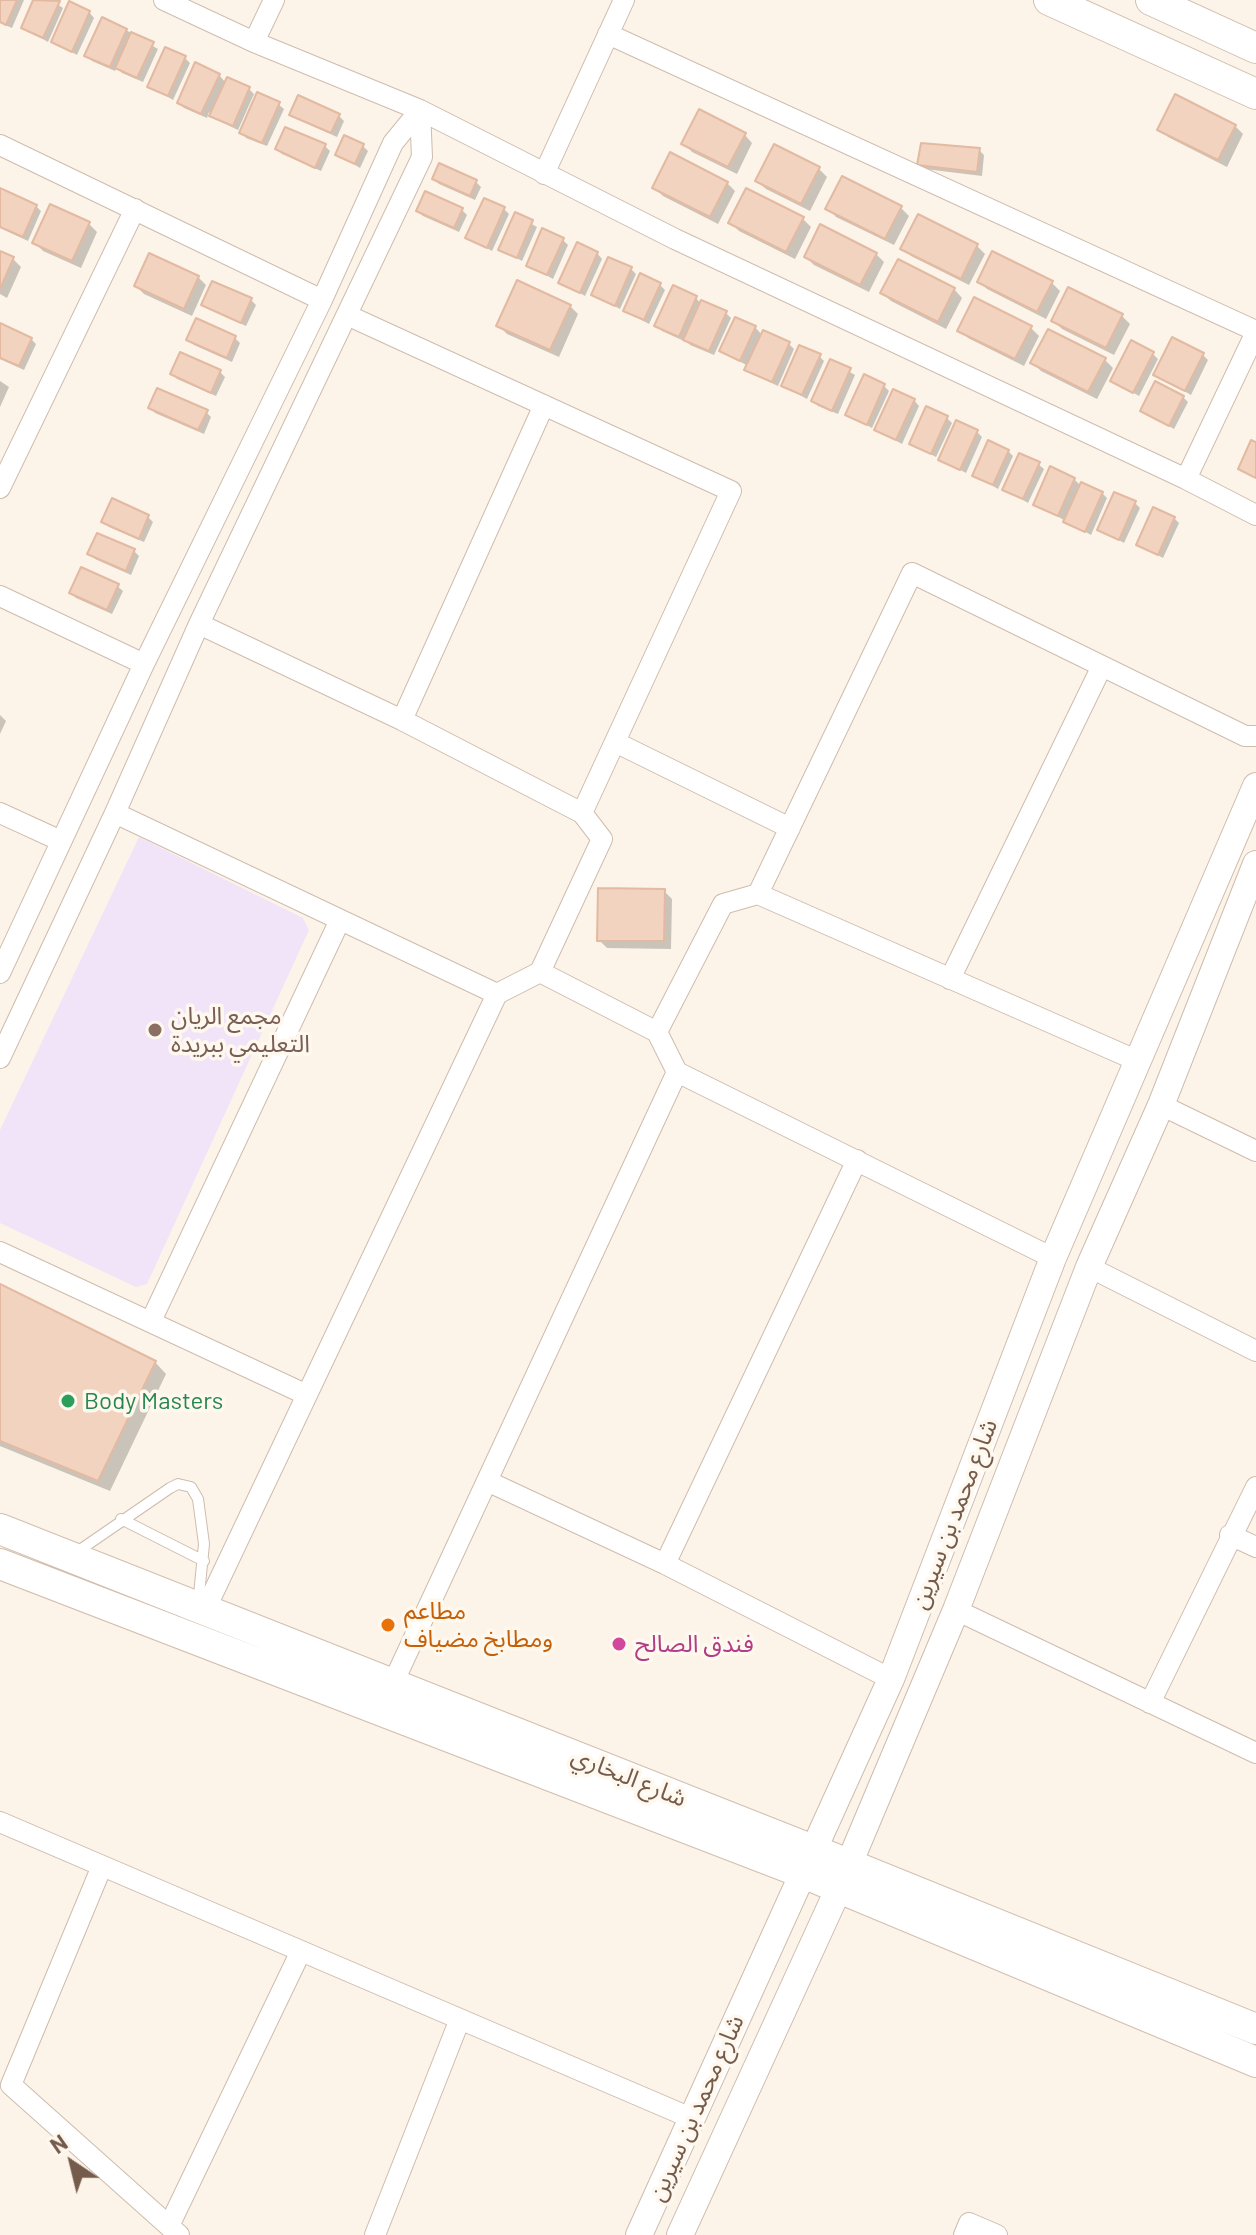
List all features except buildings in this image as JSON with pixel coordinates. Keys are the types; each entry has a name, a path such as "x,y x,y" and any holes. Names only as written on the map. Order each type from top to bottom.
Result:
{"main road":[{"path":"1049,0 1256,94"},
{"path":"1151,0 1256,48"},
{"name":"شارع البخاري","path":"0,1529 393,1683 843,1877 1256,2062"},
{"name":"شارع البخاري","path":"0,1564 807,1862"},
{"name":"شارع البخاري","path":"843,1877 1256,2029"}],"street":[{"path":"164,0 254,42 420,110 675,239 1186,479 1256,515"},
{"path":"254,42 274,0"},
{"path":"544,174 624,0"},
{"path":"608,34 1256,332 1186,479"},
{"path":"0,973 144,664 322,300 393,143 420,110"},
{"path":"0,1058 115,813 199,624 422,157 420,110"},
{"path":"0,145 322,300"},
{"path":"0,488 135,209"},
{"path":"347,315 731,491 582,813"},
{"path":"402,720 544,405"},
{"path":"758,894 912,573 1245,736 1256,736"},
{"path":"0,596 144,664"},
{"path":"199,624 402,720 582,813 602,839 540,972 497,994 307,1395 201,1608"},
{"path":"950,979 1102,666"},
{"path":"615,742 790,828"},
{"name":"شارع محمد بن سيرين","path":"639,2235 891,1679 1053,1258 1256,786"},
{"path":"0,813 61,841"},
{"path":"115,813 497,994"},
{"name":"شارع محمد بن سيرين","path":"680,2235 843,1877 956,1610 1089,1267 1161,1105 1256,864"},
{"path":"657,1032 723,904 758,894 1138,1061"},
{"path":"151,1321 340,920"},
{"path":"540,972 657,1032 677,1072 1053,1258"},
{"path":"393,1683 677,1072"},
{"path":"1161,1105 1256,1151"},
{"path":"665,1564 857,1160"},
{"path":"0,1252 307,1395"},
{"path":"1089,1267 1256,1351"},
{"path":"487,1481 665,1564 891,1679"},
{"path":"1150,1703 1256,1487"},
{"path":"1230,1535 1256,1547"},
{"path":"956,1610 1256,1753"},
{"path":"0,1822 691,2118"},
{"path":"102,1866 11,2085 174,2231 301,1951"},
{"path":"375,2235 460,2019"},
{"path":"964,2235 969,2223 997,2235"}],"lane":[{"path":"70,1557 170,1488 178,1484 191,1487 198,1499 204,1561 201,1608"},
{"path":"121,1519 204,1561"}],"shaded area":[{"name":"مجمع الريان التعليمي ببريدة","path":"139,837 303,918 309,930 147,1284 136,1287 0,1223 0,1130"}],"place":[{"name":"مجمع الريان التعليمي ببريدة","path":"155,1030"},
{"name":"Body Masters","path":"68,1401"},
{"name":"مطاعم ومطابخ مضياف","path":"388,1625"},
{"name":"فندق الصالح","path":"619,1644"}]}
